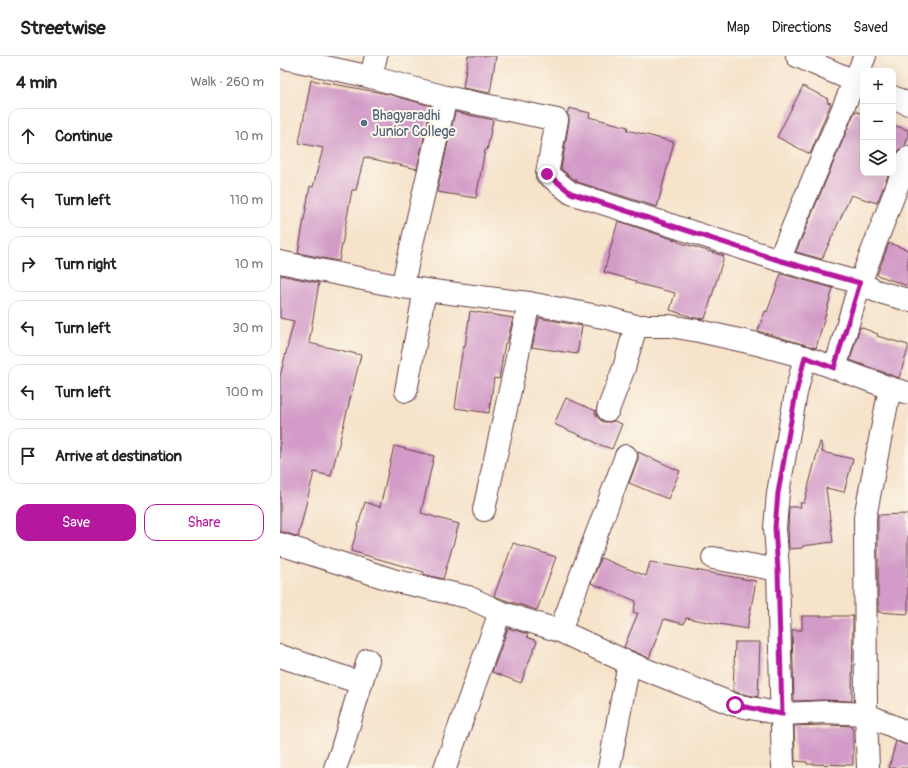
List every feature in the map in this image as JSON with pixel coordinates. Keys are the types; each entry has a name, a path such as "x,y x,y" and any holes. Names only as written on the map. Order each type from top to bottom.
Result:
{"street":[{"path":"371,77 376,56"},
{"path":"797,56 859,83"},
{"path":"778,260 859,83 865,56"},
{"path":"280,57 371,77 446,96 557,120 547,174 571,193 778,260 860,283 876,291 908,300"},
{"path":"402,287 446,96"},
{"path":"896,98 908,104"},
{"path":"834,368 860,283 908,158"},
{"path":"280,262 402,287 529,303 608,318 636,326 670,326 699,331 805,357 899,391 865,517 866,714 868,768"},
{"path":"406,391 425,290"},
{"path":"484,510 529,303"},
{"path":"608,410 624,368 636,326"},
{"path":"783,768 778,570 775,528 778,493 796,393 805,357"},
{"path":"560,631 626,456"},
{"path":"280,544 396,581 468,597 500,612 560,631 629,663 735,705 782,714 825,712 866,714 908,733"},
{"path":"713,558 778,570"},
{"path":"445,768 500,612"},
{"path":"280,656 361,683"},
{"path":"335,768 368,660"},
{"path":"609,768 629,663"}],"building":[{"path":"468,56 496,56 490,93 463,88"},
{"name":"Bhagyaradhi Junior College","path":"311,80 388,94 431,106 417,169 364,157 356,190 352,190 339,261 298,253 310,186 313,187 323,148 299,143"},
{"path":"803,86 828,99 827,102 831,103 810,154 777,137"},
{"path":"569,108 590,113 589,117 628,127 627,130 674,142 657,207 577,182 577,180 573,179 561,169 569,122 569,116 567,114"},
{"path":"855,111 860,113 860,176 888,176 877,203 851,195 822,259 796,252"},
{"path":"455,112 493,120 487,150 485,150 476,198 437,192"},
{"path":"896,126 908,130 908,137 905,146 896,154"},
{"path":"618,221 724,256 705,319 695,318 670,310 675,293 635,283 636,281 604,272"},
{"path":"889,243 908,250 908,286 877,275"},
{"path":"781,274 833,288 816,348 758,331 765,311 767,312"},
{"path":"280,275 319,283 309,343 361,355 331,476 314,472 298,537 280,532 280,376 294,321 280,318"},
{"path":"470,311 513,318 507,343 505,343 499,379 494,378 489,413 455,408 459,372 463,347 465,347"},
{"path":"539,318 582,326 577,354 532,347"},
{"path":"860,327 878,334 877,336 908,345 899,378 850,360"},
{"path":"566,398 596,411 595,413 598,418 603,422 614,421 622,424 612,449 595,443 554,424"},
{"path":"820,442 822,452 853,459 844,492 826,488 833,542 803,546 803,548 789,549 789,507 801,507 800,503 804,503"},
{"path":"394,446 434,456 421,513 459,524 443,579 351,551 365,502 380,507"},
{"path":"638,452 680,471 668,499 629,483 638,460"},
{"path":"908,514 908,614 878,612 878,515"},
{"path":"513,543 556,557 537,610 494,596"},
{"path":"601,558 646,576 650,562 756,581 747,629 686,618 684,624 664,619 649,658 624,647 638,613 633,613 636,601 591,583"},
{"path":"802,616 853,616 852,701 794,701 792,630 802,630"},
{"path":"508,628 528,634 527,637 537,641 521,683 492,672"},
{"path":"735,642 760,642 758,697 733,691"},
{"path":"794,726 852,726 853,765 807,764 807,762 795,761"},
{"path":"896,741 908,745 908,768 889,768"}],"place":[{"name":"Bhagyaradhi Junior College","path":"364,123"}],"route":[{"path":"547,174 571,193 778,260 860,283 834,368 805,357 796,393 778,493 775,528 778,570 782,714 735,705"}]}
